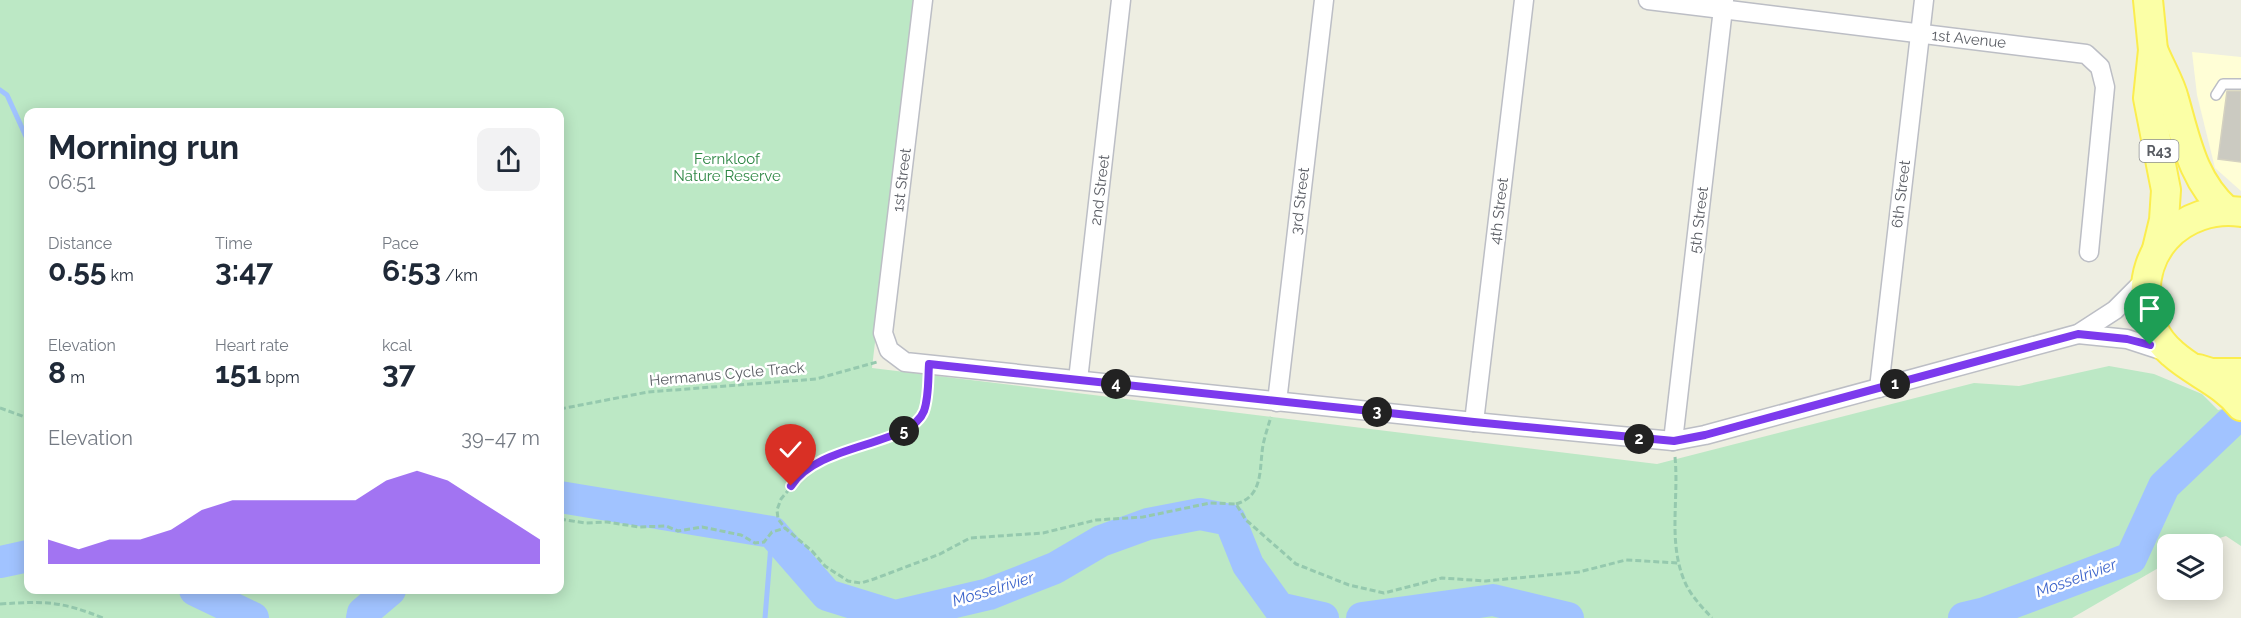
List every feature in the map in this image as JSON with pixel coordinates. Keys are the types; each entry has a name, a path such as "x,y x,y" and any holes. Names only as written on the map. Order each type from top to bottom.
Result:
{"main road":[{"name":"R43","path":"2148,0 2153,50 2148,98 2166,190 2164,220 2146,279 2145,300 2150,320 2159,338 2183,360 2223,388 2241,406"},
{"name":"R43","path":"2153,50 2174,98 2193,165 2207,190 2234,212"},
{"name":"R43","path":"2156,251 2179,226 2210,212 2234,212"},
{"path":"2183,360 2211,373 2241,373"}],"street":[{"name":"1st Street","path":"894,356 885,344 883,333 923,0"},
{"name":"2nd Street","path":"1078,380 1121,0"},
{"name":"3rd Street","path":"1277,402 1324,0"},
{"name":"4th Street","path":"1474,422 1524,0"},
{"name":"1st Avenue","path":"1648,0 1724,5 1920,33 2078,51 2094,60 2103,74 2105,87 2089,252"},
{"name":"6th Street","path":"1879,388 1924,0"},
{"name":"5th Street","path":"1674,441 1724,5"},
{"path":"894,356 905,362 1674,441 1697,437 2078,334 2115,310 2146,279"},
{"path":"2078,334 2127,339 2183,360"}],"lane":[{"path":"2216,95 2223,84 2241,84"}],"path":[{"name":"Hermanus Cycle Track","path":"564,408 648,392 816,379 894,356"},
{"path":"929,364 924,411 916,423 896,435 864,443 808,467 797,477 777,510 778,519 785,528 812,550 825,566 848,581 861,583 940,554 970,538 1043,532 1096,520 1143,517 1210,502 1236,504 1252,497 1260,482 1264,442 1277,402"},
{"path":"0,408 24,417"},
{"path":"1674,441 1677,471 1675,531 1679,563 1684,580 1695,599 1712,618"},
{"path":"1236,504 1246,520 1296,564 1350,585 1384,593 1442,578 1486,581 1579,572 1626,560 1679,563"},
{"path":"564,520 585,523 607,522 639,527 666,526 678,531 702,526 741,535 755,543 764,542 772,532 785,528"},
{"path":"0,604 46,601 70,604 103,618"}],"shaded area":[{"path":"2192,52 2241,57 2241,191 2215,168 2197,95"}],"green space":[{"name":"Fernkloof Nature Reserve","path":"0,0 915,0 872,368 1657,464 1974,383 2019,386 2109,366 2154,374 2202,394 2218,410 2241,405 2241,546 2226,536 2223,537 2223,534 2157,534 2157,569 2072,618 0,618"}],"building":[{"path":"2227,91 2241,91 2241,162 2218,159"}],"waterway":[{"path":"0,90 7,95 24,132"},
{"name":"Mosselrivier","path":"1964,618 1985,613 2131,558 2164,486 2229,424"},
{"name":"Mosselrivier","path":"564,498 772,532 827,595 895,616 989,594 1055,568 1101,541 1148,524 1200,514 1230,520 1248,565 1279,608 1323,618"},
{"path":"765,618 772,532"},
{"name":"Mosselrivier","path":"0,562 24,557"},
{"name":"Mosselrivier","path":"203,594 253,618"},
{"name":"Mosselrivier","path":"362,618 363,613 385,594"},
{"name":"Mosselrivier","path":"1362,618 1493,600 1568,618"}],"route":[{"path":"791,486 808,467 864,443 896,435 916,423 924,411 929,364 1655,441 1674,441 1705,435 2078,334 2127,339 2150,345"}]}
